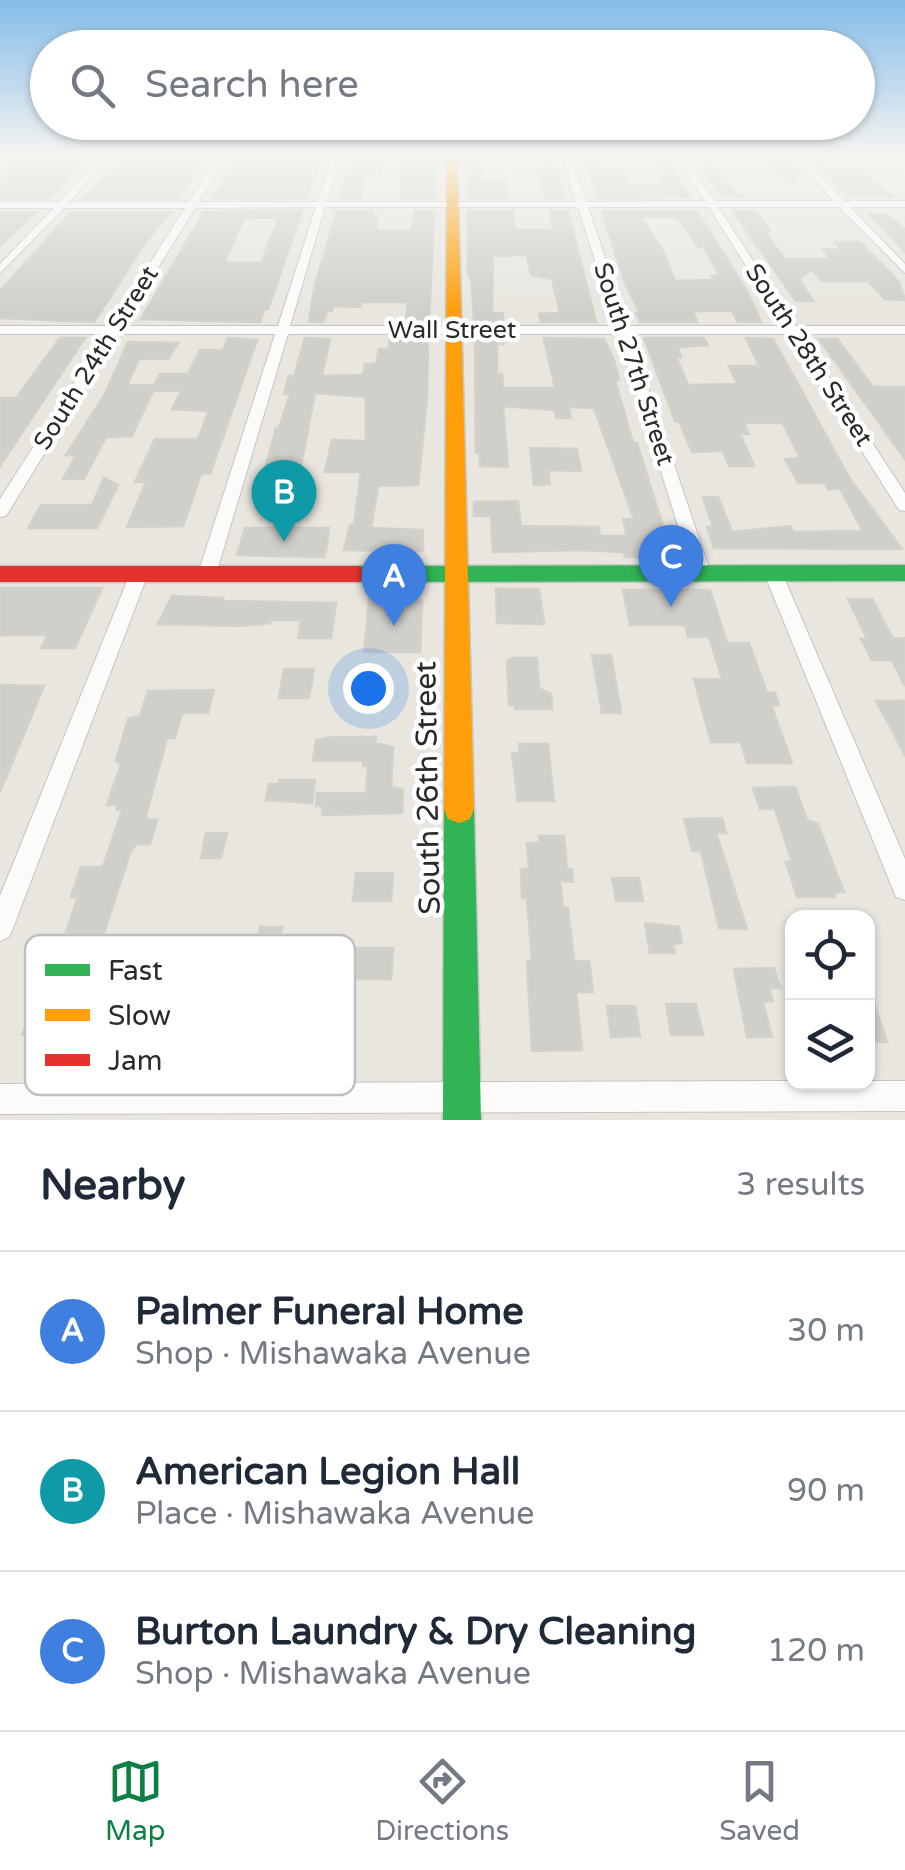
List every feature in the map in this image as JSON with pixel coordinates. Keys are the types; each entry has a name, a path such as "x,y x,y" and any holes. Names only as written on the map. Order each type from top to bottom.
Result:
{"street":[{"path":"0,270 59,207"},
{"name":"South 24th Street","path":"0,512 191,207"},
{"path":"207,574 321,207"},
{"name":"South 26th Street","path":"452,207 462,1108"},
{"name":"South 27th Street","path":"583,207 702,574"},
{"name":"South 28th Street","path":"714,207 905,506"},
{"path":"845,207 905,270"},
{"name":"Wall Street","path":"0,330 905,330"},
{"path":"773,573 905,888"},
{"path":"0,574 905,573"},
{"path":"0,928 139,574"},
{"path":"0,1098 462,1108 905,1096"}],"building":[{"path":"302,211 268,309 260,322 141,319 204,212","holes":["279,217 261,263 224,263 244,218"]},
{"path":"337,211 373,211 372,216 378,216 375,230 411,231 415,211 434,211 429,322 406,322 408,302 361,302 360,307 333,306 323,322 309,322 315,285"},
{"path":"468,211 513,211 515,230 553,230 550,211 568,211 596,322 541,322 539,314 560,313 552,279 531,275 527,255 493,256 492,313 503,313 503,322 474,322 468,274"},
{"path":"602,211 697,211 747,291 761,322 738,322 732,311 693,311 697,322 640,322 636,313 640,313 625,283","holes":["678,217 698,247 704,247 720,276 712,276 715,280 675,281 663,251 642,219"]},
{"path":"733,211 756,211 770,231 765,233 785,259 830,259 823,249 841,250 835,242 860,242 899,282 905,300 885,299 868,281 822,281 812,269 799,279 813,301 796,301"},
{"path":"0,212 36,212 0,246"},
{"path":"71,212 171,212 148,239 94,322 0,318 0,291"},
{"path":"869,214 886,215 905,229 905,252"},
{"path":"60,338 85,338 0,466 0,398 16,398"},
{"path":"228,338 257,340 210,474 201,474 183,526 127,527 146,482 135,482 155,439 198,439 209,411 172,409 181,391 153,391 132,436 106,437 84,479 63,479 76,455 66,455 105,394 128,342 178,343 168,359 139,359 127,385 154,385 160,374 188,374 200,350 223,350"},
{"path":"305,338 330,339 322,376 363,375 365,364 376,364 379,349 389,349 390,340 428,338 427,399 418,485 378,486 371,528 423,530 423,551 344,550 350,525 354,525 361,472 325,472 332,440 366,441 366,397 315,393 300,470 290,470 288,488 260,490 276,428 290,394 284,394 289,376 294,376"},
{"path":"475,338 504,338 504,344 497,344 497,374 502,374 503,388 555,388 544,338 604,339 614,360 619,380 615,380 633,443 637,443 672,556 625,557 624,552 580,550 493,552 491,516 474,516 474,502 518,501 521,526 598,527 600,536 627,536 623,519 634,519 594,408 569,407 571,418 556,418 555,410 503,406 508,467 480,466 480,453 476,453"},
{"path":"644,338 704,338 708,345 678,347 681,357 676,357 688,385 737,384 729,366 759,366 746,338 773,339 850,479 902,549 714,548 707,527 713,527 703,497 718,497 732,532 790,526 793,532 863,531 840,489 828,489 825,483 798,483 785,459 800,458 783,423 744,423 749,434 740,434 754,466 729,466 723,451 692,452 679,421 675,421"},
{"path":"819,339 837,339 873,387 905,387 905,459"},
{"path":"530,448 577,449 581,471 548,470 550,484 534,485"},
{"path":"104,478 118,485 97,528 28,528 41,505 92,505"},
{"path":"245,528 329,528 324,557 237,555"},
{"path":"0,588 102,588 75,648 41,648 48,635 0,635"},
{"path":"496,589 539,589 544,624 497,623"},
{"path":"623,590 710,590 727,643 749,643 767,693 775,693 779,705 771,705 792,763 747,763 741,742 711,742 694,679 722,679 709,637 688,637 685,625 630,625"},
{"path":"370,591 396,591 395,600 422,600 420,652 364,652"},
{"path":"172,596 336,603 331,638 298,638 301,620 241,626 158,624"},
{"path":"848,599 872,599 893,639 905,638 905,686 892,660 872,660 861,639 867,639"},
{"path":"592,655 611,655 621,713 602,713"},
{"path":"537,658 539,688 551,694 552,709 515,709 515,705 509,705 507,661"},
{"path":"284,669 314,669 309,698 279,698"},
{"path":"0,685 44,686 0,792"},
{"path":"214,690 208,713 182,713 175,738 167,738 145,819 157,820 150,844 137,844 131,850 103,935 69,935 66,932 78,897 71,897 81,867 103,867 122,810 117,810 118,805 107,805 121,764 116,761 128,719 140,716 148,691"},
{"path":"876,701 905,701 905,756 891,728"},
{"path":"376,737 375,743 393,747 391,787 403,790 402,813 322,815 323,806 316,806 317,793 366,793 368,766 363,766 363,761 313,761 316,740"},
{"path":"519,744 548,744 554,801 518,801 512,753 520,753"},
{"path":"279,780 315,780 312,803 266,800 269,784 279,784"},
{"path":"795,787 807,820 818,824 844,892 834,892 835,897 797,897 786,862 792,862 775,809 760,809 753,788"},
{"path":"722,818 726,833 716,833 747,929 719,928 701,851 692,851 684,819"},
{"path":"206,833 227,833 221,858 201,858"},
{"path":"539,836 564,836 567,869 572,869 573,882 560,881 563,908 568,908 574,961 589,961 593,992 576,992 582,1050 532,1051 527,961 532,961 521,869 529,869 527,843 540,843"},
{"path":"356,873 393,873 391,901 353,901"},
{"path":"612,878 639,878 643,901 616,901"},
{"path":"645,923 679,927 682,943 673,944 675,953 650,953"},
{"path":"260,927 282,927 281,935 258,935"},
{"path":"355,948 393,948 391,979 355,979"},
{"path":"774,968 780,988 769,988 773,1001 763,1002 772,1037 747,1037 734,969"},
{"path":"666,1004 696,1004 703,1035 671,1035"},
{"path":"607,1006 635,1006 640,1036 611,1037"},
{"path":"875,1006 887,1042 875,1042"}],"traffic: fast":[{"path":"359,574 905,573"},
{"path":"459,809 462,1120"}],"traffic: slow":[{"path":"453,207 459,809"}],"traffic: jam":[{"path":"0,574 359,574"}],"place":[{"name":"American Legion Hall","path":"284,542"},
{"name":"Burton Laundry & Dry Cleaning","path":"671,607"},
{"name":"Palmer Funeral Home","path":"394,626"}]}
